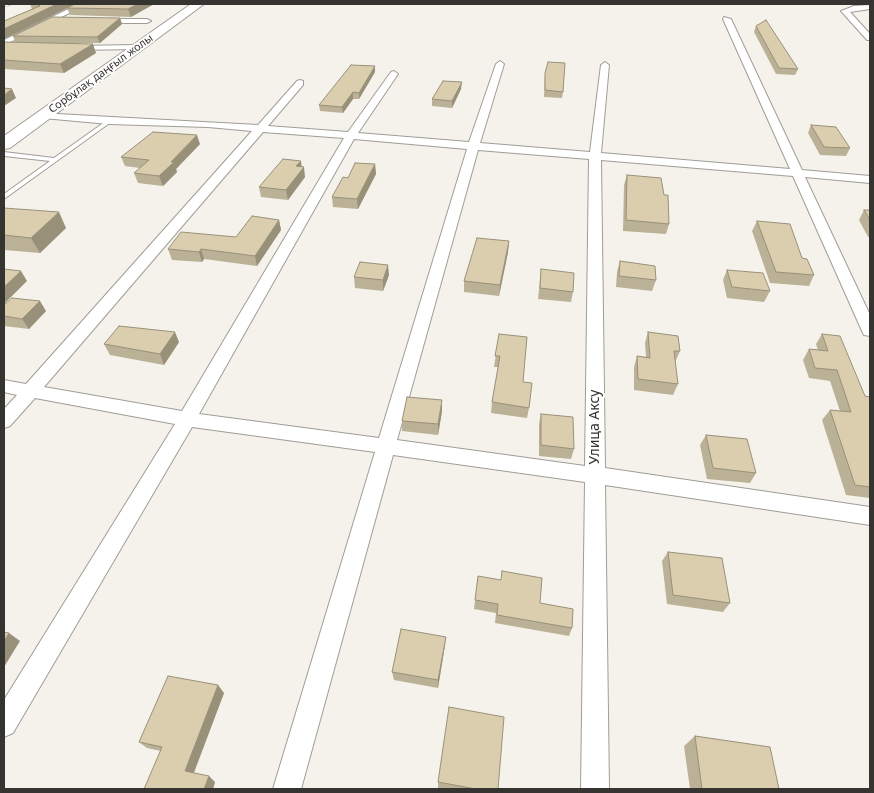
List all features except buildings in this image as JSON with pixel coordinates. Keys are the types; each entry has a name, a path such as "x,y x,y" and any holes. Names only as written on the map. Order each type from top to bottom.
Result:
{"main road":[{"name":"Сорбұлақ даңғыл жолы","path":"4,144 198,4"}],"street":[{"path":"7,45 54,18 84,4"},
{"path":"870,7 854,8 845,11 870,38"},
{"path":"54,18 71,20"},
{"path":"727,19 870,331"},
{"path":"88,20 147,21"},
{"path":"59,48 138,47"},
{"path":"287,789 473,147 500,64"},
{"name":"Улица Аксу","path":"596,789 595,157 605,65"},
{"path":"4,724 187,420 351,136 394,74"},
{"path":"4,421 300,83"},
{"path":"43,115 351,136 870,179"},
{"path":"4,386 187,420 595,475 870,516"}],"lane":[{"path":"4,197 109,121"},
{"path":"4,154 54,160"}],"railway":[{"path":"4,6 10,4"}]}
